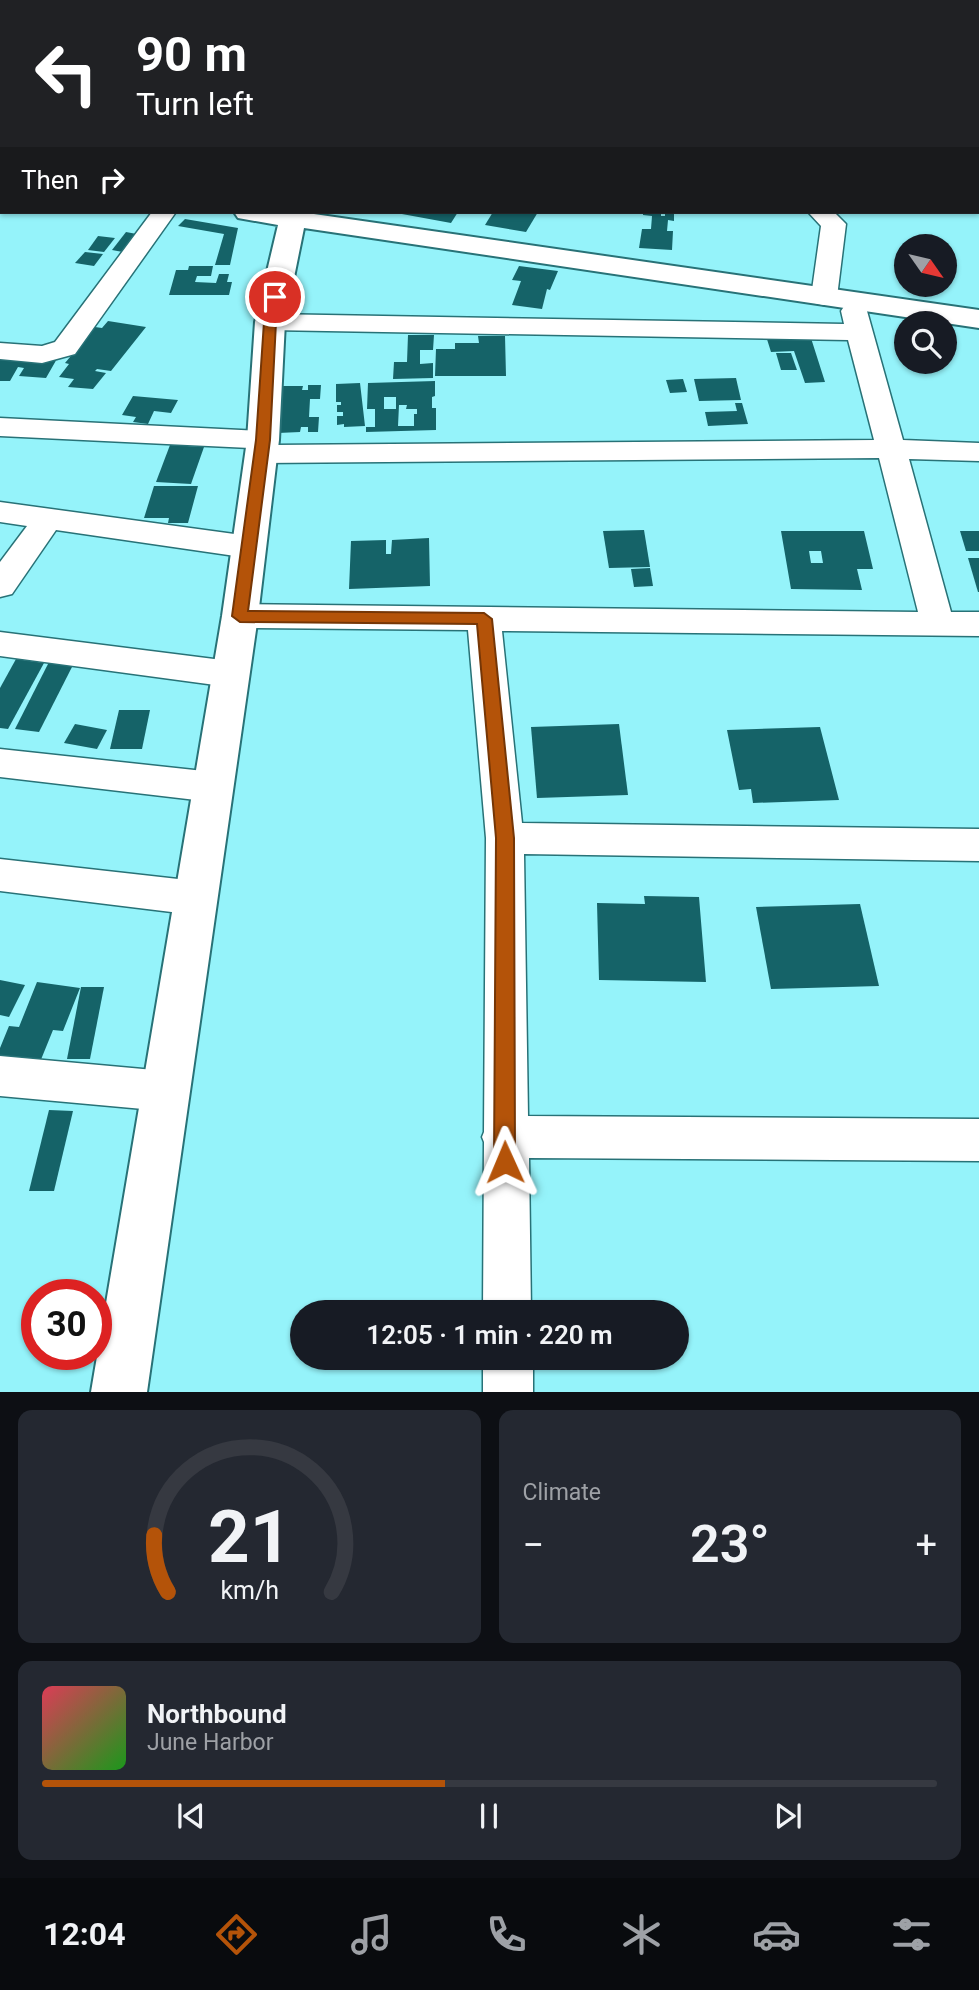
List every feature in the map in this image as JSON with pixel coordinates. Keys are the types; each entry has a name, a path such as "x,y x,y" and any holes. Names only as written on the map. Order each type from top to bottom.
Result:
{"street":[{"path":"0,351 47,354 65,348 163,214"},
{"path":"273,214 979,319"},
{"path":"823,214 834,224 838,299 858,332 938,624"},
{"path":"119,1391 240,616 262,447 270,322 299,216"},
{"path":"270,322 858,332"},
{"path":"0,426 262,447 891,449 979,452"},
{"path":"0,512 249,547"},
{"path":"0,586 48,519"},
{"path":"240,616 979,624"},
{"path":"484,619 505,838 504,1137 507,1300"},
{"path":"0,644 230,674"},
{"path":"0,763 213,787"},
{"path":"505,838 977,851"},
{"path":"0,875 196,898"},
{"path":"0,1076 165,1091"},
{"path":"504,1137 979,1140"},
{"path":"508,1370 508,1391"}],"building":[{"path":"402,214 457,214 451,223"},
{"path":"492,214 537,214 526,232 485,225"},
{"path":"674,214 674,221 668,220 667,231 673,231 672,250 639,248 642,229 651,229 652,216 643,215"},
{"path":"185,219 238,228 230,265 215,265 224,234 178,226"},
{"path":"126,232 142,235 128,253 112,250"},
{"path":"98,236 115,238 104,252 88,250"},
{"path":"85,252 103,254 94,266 75,263"},
{"path":"189,266 213,266 211,276 197,276 195,282 216,283 219,274 229,274 227,282 232,282 229,295 169,295 176,270 188,270"},
{"path":"519,266 558,271 550,290 547,289 542,309 512,305 521,281 512,280"},
{"path":"108,321 146,327 111,371 95,371 106,373 93,389 68,387 74,379 59,377 69,364 65,363 95,327 102,328"},
{"path":"408,335 434,335 433,350 420,350 420,364 433,363 433,378 393,379 394,362 407,362"},
{"path":"810,335 825,382 805,383 794,351 771,352 766,336"},
{"path":"478,336 505,336 506,376 435,376 436,349 455,349 455,343 479,343"},
{"path":"776,353 791,353 797,370 781,370"},
{"path":"0,357 58,357 46,378 19,376 24,368 18,367 10,381 0,381"},
{"path":"736,378 741,400 699,401 694,379"},
{"path":"683,379 687,392 670,393 666,380"},
{"path":"435,381 432,408 436,408 436,430 366,432 366,427 375,427 375,409 367,409 368,383","holes":["384,397 396,397 396,409 384,409","399,405 407,405 406,409 417,409 414,426 398,426"]},
{"path":"360,383 365,426 337,425 337,416 343,416 343,412 337,412 337,405 341,405 341,402 336,402 336,384"},
{"path":"308,385 321,385 320,399 310,399 309,417 319,417 318,432 308,432 308,427 301,427 300,432 278,433 283,386 303,386 302,390 308,390"},
{"path":"133,396 178,400 171,413 154,411 148,424 133,422 136,417 122,415"},
{"path":"735,403 742,403 748,424 708,426 705,412 737,411"},
{"path":"170,445 204,447 191,484 156,482"},
{"path":"154,486 198,486 188,523 168,523 169,518 144,518"},
{"path":"644,530 650,567 609,568 603,531"},
{"path":"781,531 864,531 873,569 857,569 862,590 791,589","holes":["809,551 821,551 823,563 811,563"]},
{"path":"960,531 979,531 979,551 966,551"},
{"path":"429,538 430,586 349,589 351,541 386,540 386,554 391,554 392,540"},
{"path":"968,558 979,558 979,592 978,592"},
{"path":"650,568 653,586 634,587 631,569"},
{"path":"16,659 44,663 8,729 0,728 0,688"},
{"path":"49,662 73,665 39,732 15,729"},
{"path":"119,710 150,710 142,749 110,749"},
{"path":"75,724 107,730 97,749 64,743"},
{"path":"619,724 628,795 537,798 531,727"},
{"path":"820,727 839,800 753,803 751,789 739,790 727,730"},
{"path":"644,896 699,897 706,982 599,980 597,903 645,904"},
{"path":"860,904 879,986 771,989 756,907"},
{"path":"0,980 25,985 9,1017 0,1015"},
{"path":"37,982 80,988 63,1031 53,1030 40,1062 0,1057 0,1048 9,1026 19,1027"},
{"path":"81,987 104,987 90,1059 67,1059"},
{"path":"49,1110 73,1111 54,1191 29,1191"}],"route":[{"path":"275,297 270,322 263,440 240,616 484,619 505,838 505,1162"}]}
